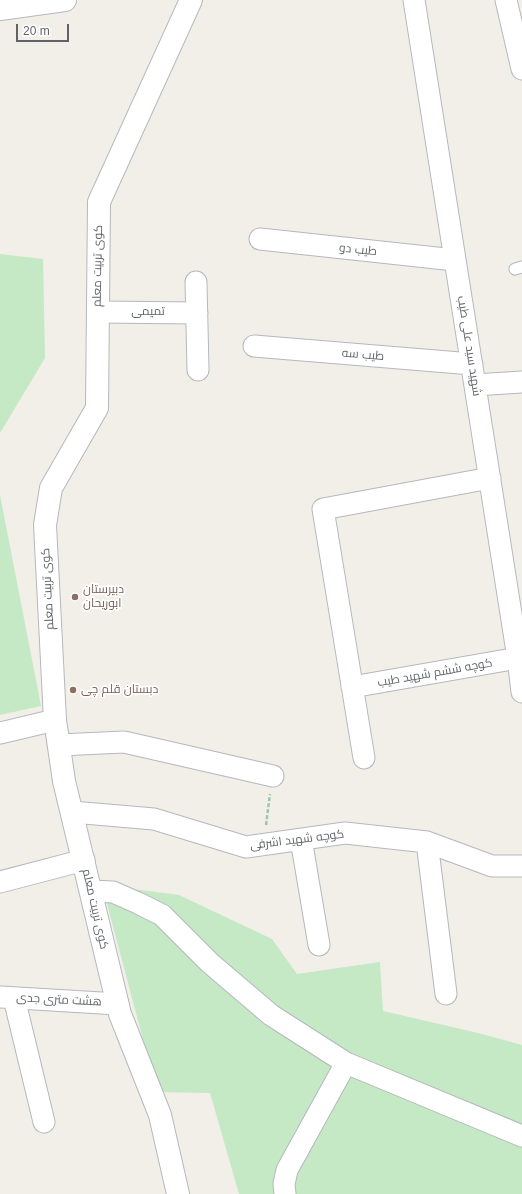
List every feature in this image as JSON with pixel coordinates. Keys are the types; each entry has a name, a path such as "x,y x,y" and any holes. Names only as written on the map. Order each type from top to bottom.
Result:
{"street":[{"path":"0,9 65,0"},
{"name":"کوی تربیت معلم","path":"178,1194 160,1115 120,1014 64,781 55,720 45,526 51,488 97,408 99,202 191,0"},
{"name":"شهید سید علی طیب","path":"414,0 490,478 522,692"},
{"path":"506,0 522,68"},
{"name":"طیب دو","path":"260,239 455,260"},
{"path":"196,282 198,370"},
{"name":"تمیمی","path":"98,312 197,313"},
{"name":"طیب سه","path":"254,346 472,364"},
{"path":"475,385 522,382"},
{"path":"364,758 323,509 490,478"},
{"name":"کوچه ششم شهید طیب","path":"352,687 518,658"},
{"path":"0,733 55,720"},
{"path":"59,745 124,742 272,776"},
{"name":"کوچه شهید اشرفی","path":"72,812 154,819 246,847 344,834 427,842 492,866 522,866"},
{"path":"301,839 320,945"},
{"path":"427,842 446,994"},
{"path":"0,882 84,860"},
{"path":"91,891 113,892 162,915 210,963 271,1014 346,1063 522,1136"},
{"path":"7,997 44,1122"},
{"name":"هشت متری جدی","path":"7,997 118,1004"},
{"path":"286,1194 284,1184 287,1170 346,1063"}],"path":[{"path":"263,844 272,776"}],"green space":[{"path":"0,254 43,259 45,358 0,433"},
{"path":"0,495 41,706 0,715"},
{"path":"102,885 179,895 272,939 297,974 380,962 383,1011 478,1033 522,1045 522,1194 239,1194 210,1093 157,1092"}],"place":[{"name":"دبیرستان ابوریحان","path":"75,597"},
{"name":"دبستان قلم چی","path":"73,690"}]}
